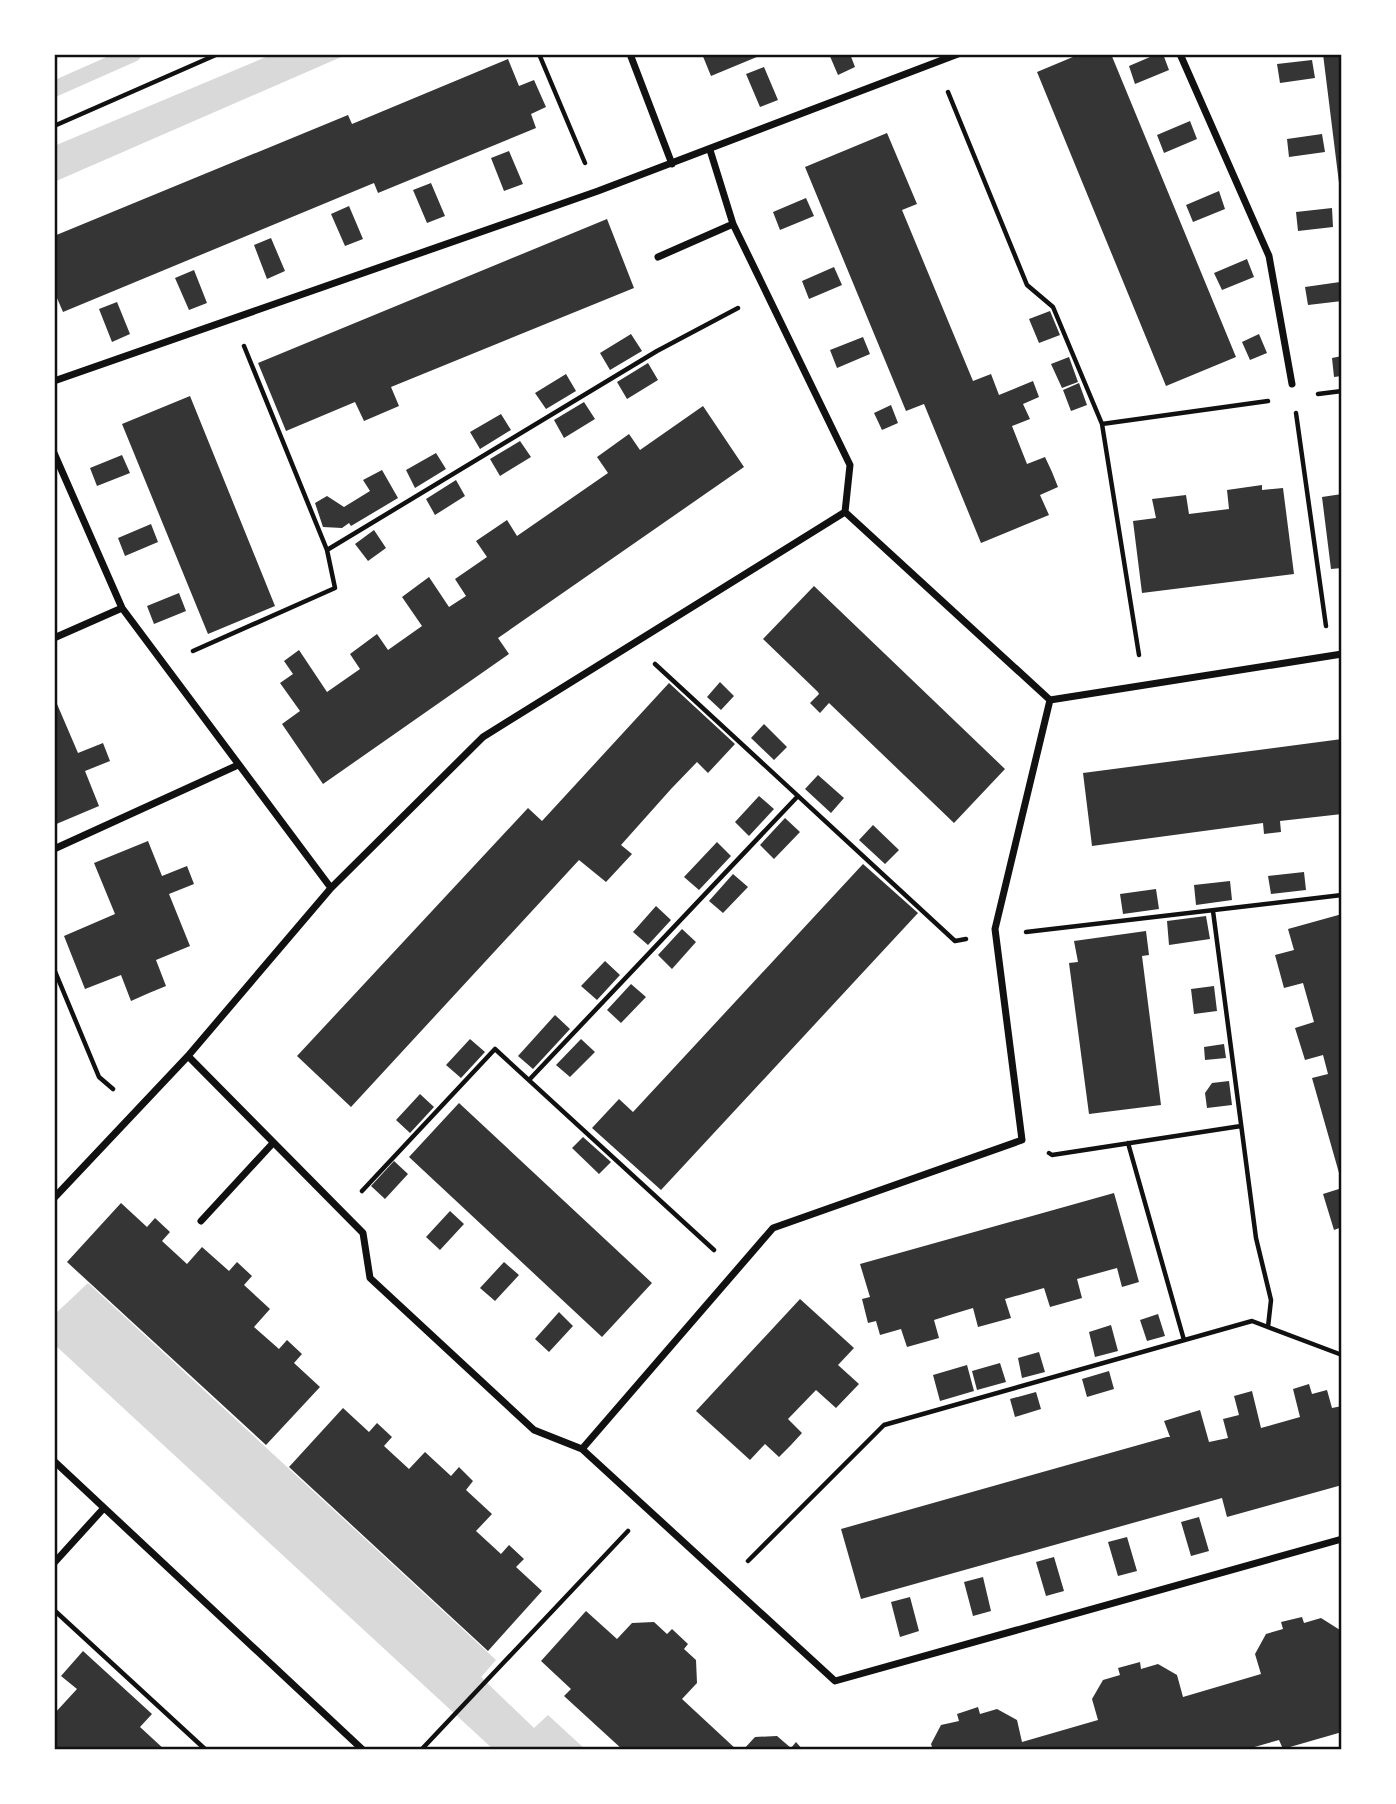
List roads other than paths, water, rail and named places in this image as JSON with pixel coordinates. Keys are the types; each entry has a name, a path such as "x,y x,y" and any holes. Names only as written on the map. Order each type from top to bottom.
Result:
{"street":[{"path":"630,54 673,164"},
{"path":"54,382 673,164 958,54"},
{"path":"1180,54 1269,256 1292,384"},
{"path":"710,150 733,224 850,465 845,512"},
{"path":"658,257 733,224"},
{"path":"54,453 122,608 331,888"},
{"path":"54,1198 188,1056 331,888 483,737 845,512"},
{"path":"845,512 1050,700"},
{"path":"54,638 122,608"},
{"path":"1050,700 1342,654"},
{"path":"582,1449 773,1228 1023,1140 995,929 1050,700"},
{"path":"54,849 238,765"},
{"path":"188,1056 363,1233 370,1278 534,1430 582,1449 835,1681 1342,1539"},
{"path":"201,1221 273,1143"},
{"path":"54,1461 363,1750"},
{"path":"54,1563 103,1509"}],"waterway":[{"path":"54,89 133,54"}]}
